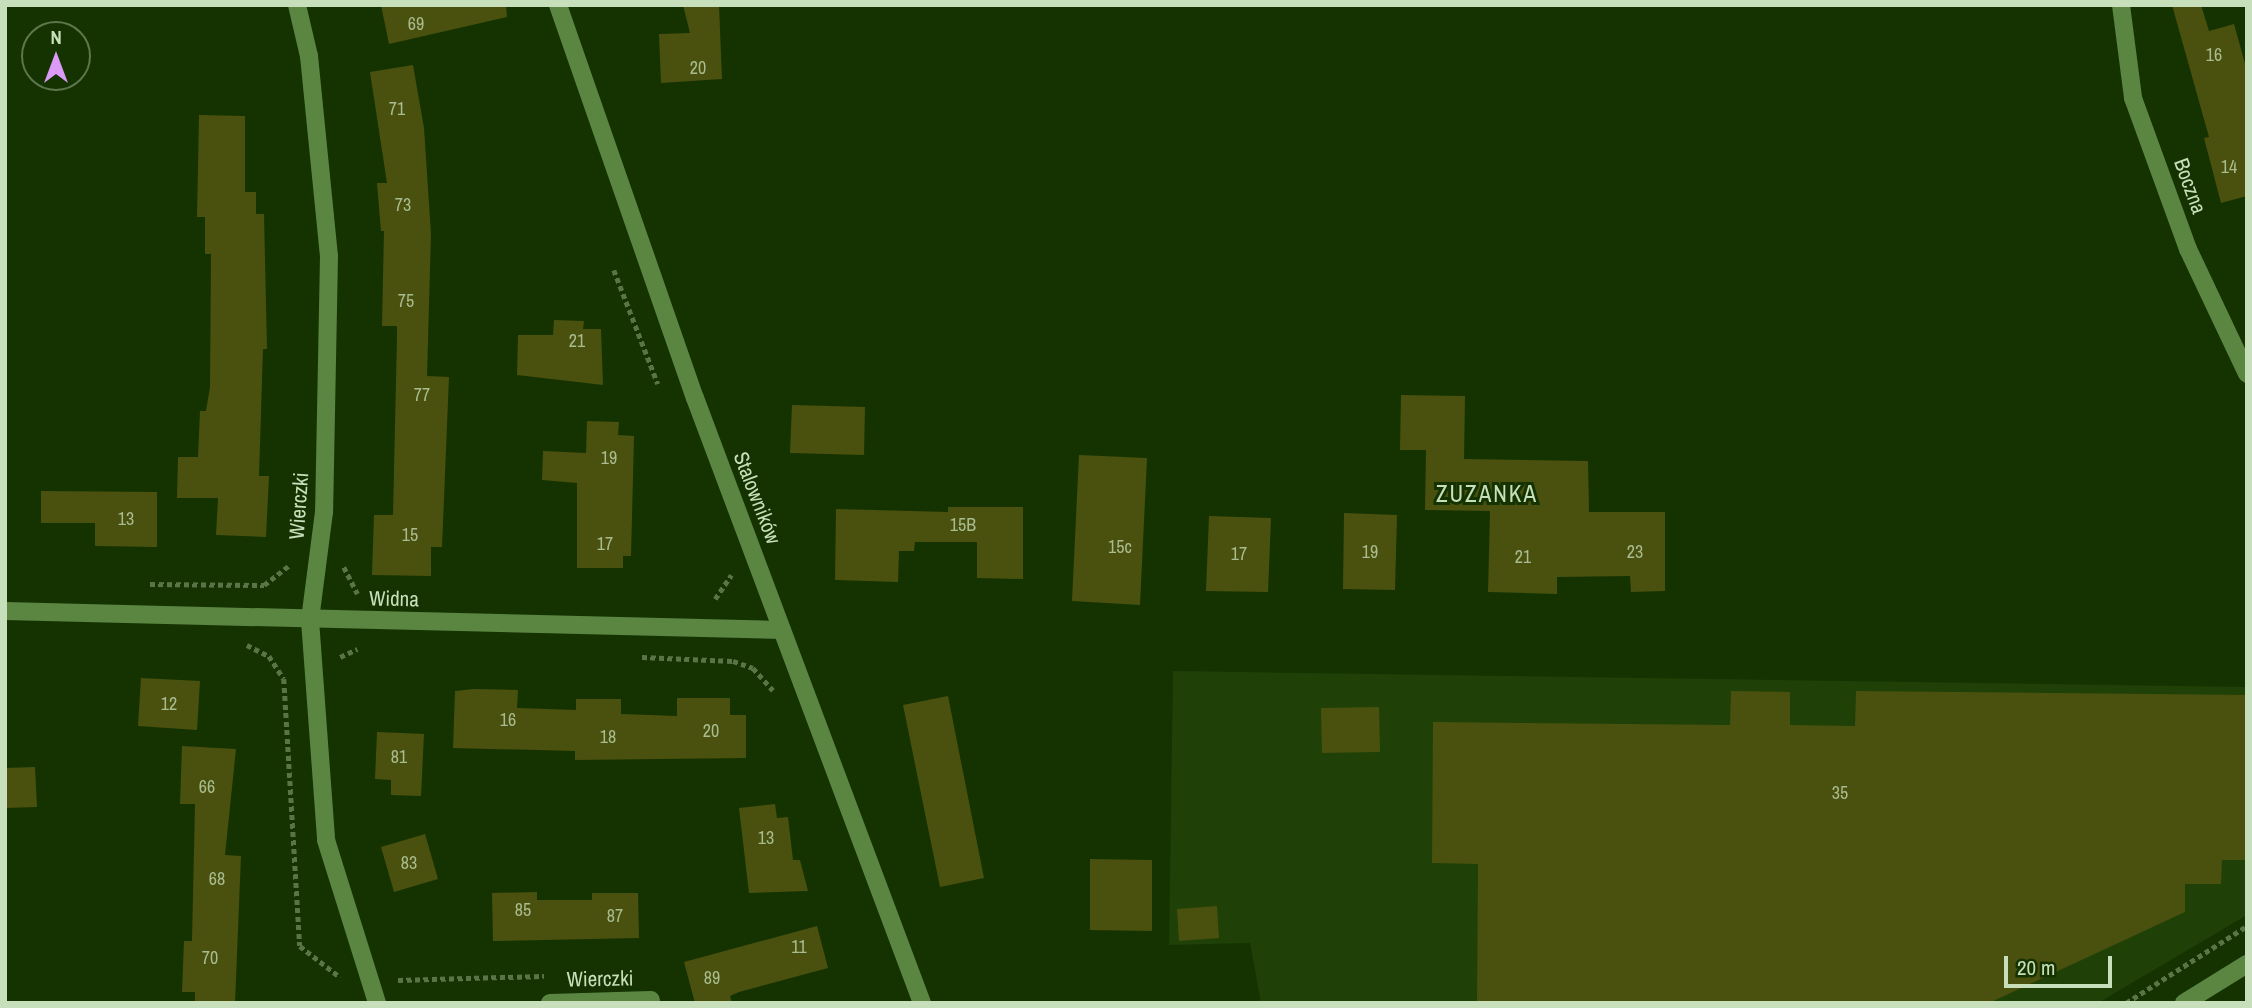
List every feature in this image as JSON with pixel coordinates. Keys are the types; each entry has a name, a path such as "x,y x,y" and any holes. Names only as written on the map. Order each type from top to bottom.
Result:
{"street":[{"name":"Wierczki","path":"297,5 309,56 329,256 324,512 310,620 326,840 377,1003"},
{"name":"Stalowników","path":"558,5 695,398 922,1003"},
{"name":"Boczna","path":"2121,5 2133,98 2188,248 2247,374"},
{"name":"Widna","path":"5,611 782,630"},
{"path":"2183,1003 2247,964"},
{"name":"Wierczki","path":"550,1003 651,1000"}],"path":[{"path":"614,270 663,397"},
{"path":"264,585 289,565 291,552"},
{"path":"708,601 720,597 732,574 727,562"},
{"path":"233,645 247,645 269,656 284,679 300,946"},
{"path":"637,657 733,661 753,668 772,687 776,699"},
{"path":"2126,1003 2247,926"}],"shaded area":[{"path":"1173,671 2247,687 2247,915 2098,1003 1261,1003 1250,943 1169,945"}],"building":[{"path":"381,5 506,5 507,17 389,44"},
{"path":"683,5 719,5 722,79 661,83 659,34 690,33"},
{"path":"2172,5 2201,5 2209,31 2234,24 2247,71 2247,196 2221,203 2204,138 2209,137"},
{"path":"413,65 424,128 431,234 427,376 449,377 442,547 431,547 431,576 372,575 374,515 393,515 397,326 382,326 384,231 381,231 377,183 387,183 370,72"},
{"path":"199,115 245,116 245,192 256,192 256,214 264,214 267,349 263,349 259,476 269,476 266,537 216,535 218,498 177,498 178,457 198,457 200,411 206,411 210,387 211,254 205,254 205,217 197,217"},
{"path":"554,320 584,321 583,329 601,329 603,385 517,375 518,335 553,335"},
{"path":"1401,395 1465,396 1464,459 1588,461 1589,512 1665,512 1665,591 1631,592 1630,576 1557,577 1557,594 1488,592 1490,511 1425,510 1426,450 1400,450"},
{"path":"792,405 865,407 864,455 790,453"},
{"path":"587,421 619,422 618,435 634,436 631,556 623,556 623,568 577,568 577,483 542,480 543,451 586,453"},
{"path":"1079,455 1147,458 1140,605 1072,601"},
{"path":"41,491 157,492 157,547 95,546 95,523 41,523"},
{"path":"948,507 1023,507 1023,579 977,578 977,542 915,542 914,551 899,551 898,582 835,580 836,509 948,512"},
{"path":"1344,513 1397,515 1395,590 1343,589"},
{"path":"1209,516 1271,518 1268,592 1206,591"},
{"path":"141,678 200,681 197,730 138,726"},
{"path":"518,690 517,708 576,710 576,699 621,699 621,714 677,716 677,698 730,698 730,715 746,715 746,758 575,760 575,751 453,748 455,691"},
{"path":"1731,691 1790,692 1790,725 1855,726 1856,691 2247,695 2247,860 2222,860 2221,884 2185,884 2185,912 1989,1003 1477,1003 1478,864 1432,863 1433,722 1730,725"},
{"path":"948,696 984,878 940,887 903,705"},
{"path":"1379,707 1380,752 1322,753 1321,708"},
{"path":"377,732 424,734 421,796 391,795 391,780 375,779"},
{"path":"182,746 236,749 225,855 241,856 235,1003 195,1003 195,992 182,992 184,941 192,941 195,804 180,804"},
{"path":"35,767 37,807 5,808 5,768"},
{"path":"775,804 777,818 788,817 793,860 800,860 808,891 749,893 739,808"},
{"path":"425,834 438,879 394,892 381,847"},
{"path":"1090,859 1152,860 1152,931 1090,930"},
{"path":"537,892 537,900 592,900 592,893 638,893 639,938 493,941 492,893"},
{"path":"1217,906 1219,938 1179,941 1177,909"},
{"path":"817,926 828,968 739,992 730,996 732,1003 695,1003 684,962"}],"district":[{"name":"ZUZANKA","path":"1487,494"}]}
